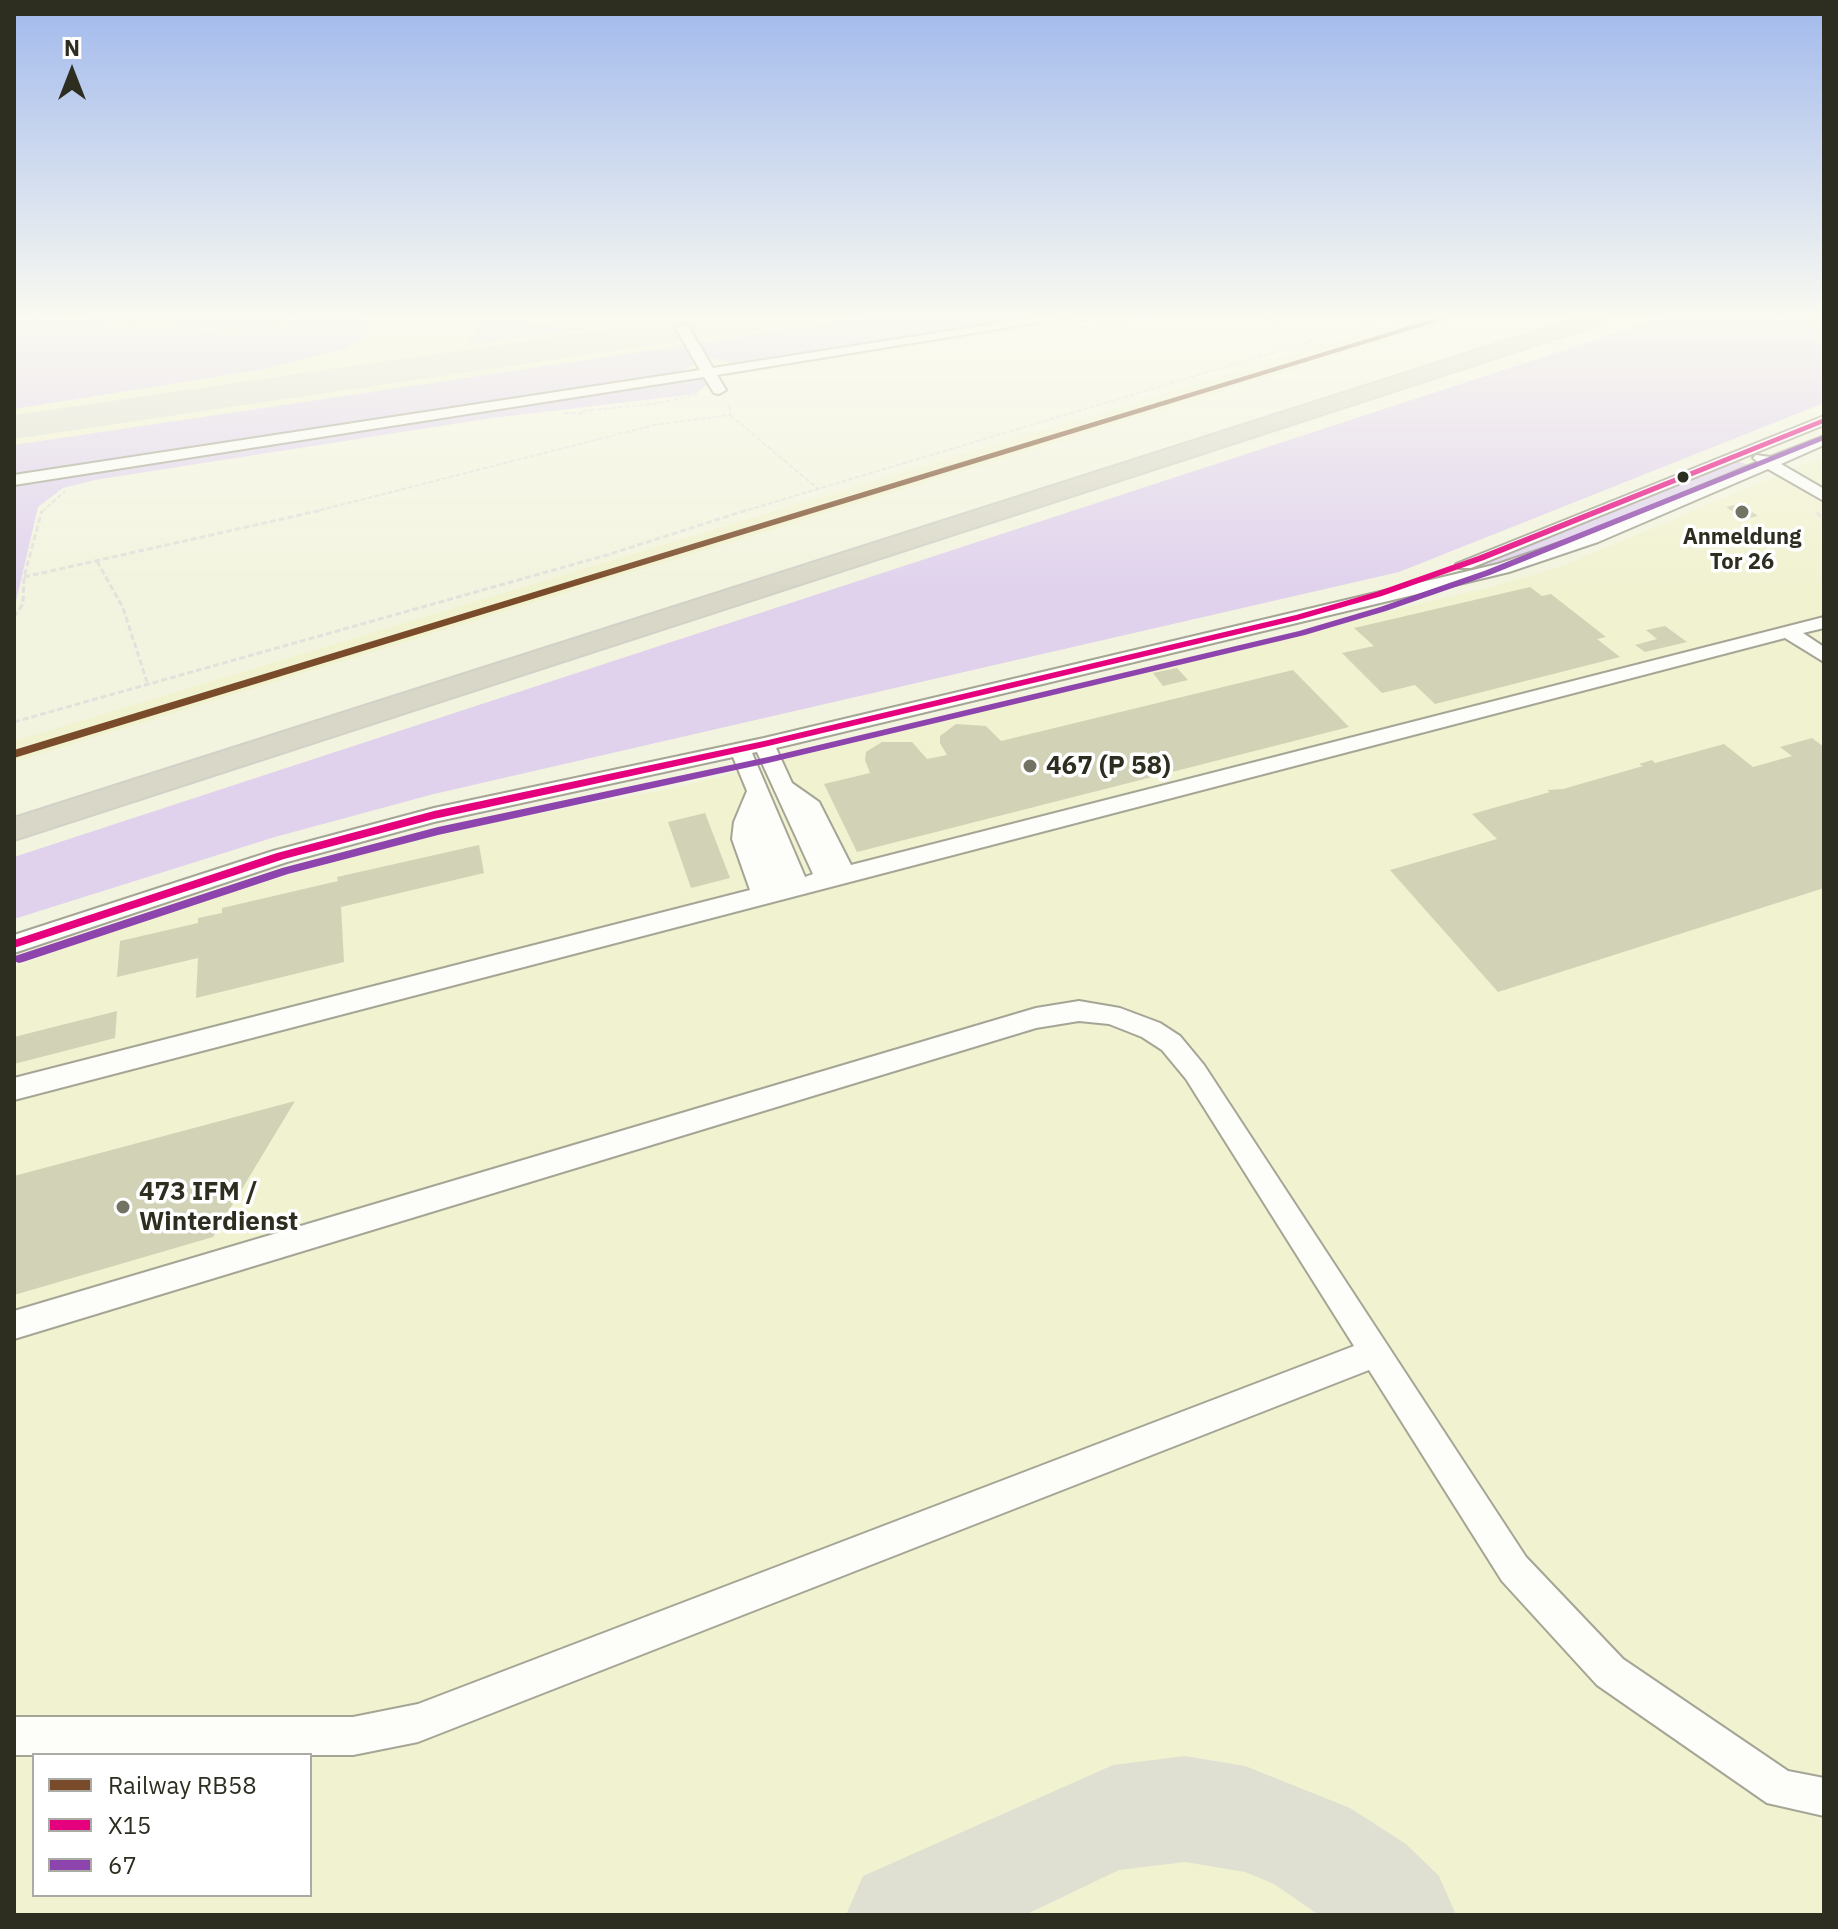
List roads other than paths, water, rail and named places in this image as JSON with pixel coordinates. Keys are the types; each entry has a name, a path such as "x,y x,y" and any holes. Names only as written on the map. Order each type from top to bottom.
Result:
{"highway":[{"path":"14,804 1257,408"},
{"path":"14,829 1320,408"}],"street":[{"path":"14,480 483,408"},
{"path":"1298,617 1404,586 1481,558 1824,420"},
{"path":"14,944 341,839 434,815 764,744 1421,589 1540,557 1824,440"},
{"path":"1750,449 1784,457 1824,477"},
{"path":"1750,449 1767,464 1824,496"},
{"path":"1800,450 1808,469"},
{"path":"1744,474 1791,475"},
{"path":"14,1089 1824,622"},
{"path":"1788,631 1824,656"},
{"path":"764,744 782,786 835,876"},
{"path":"740,749 757,792 780,890"},
{"path":"757,792 745,822 743,839 780,890"},
{"path":"14,1325 1036,1018 1079,1011 1111,1015 1151,1030 1171,1043 1195,1072 1514,1569 1610,1672 1731,1758 1781,1789 1824,1797"},
{"path":"14,1736 353,1736 418,1723 1373,1353"}],"rail line":[{"name":"RB58","path":"14,754 1150,408"}],"place":[{"name":"Anmeldung Tor 26","path":"1742,512"},
{"name":"467 (P 58)","path":"1030,766"},
{"name":"473 IFM / Winterdienst","path":"123,1207"}]}
